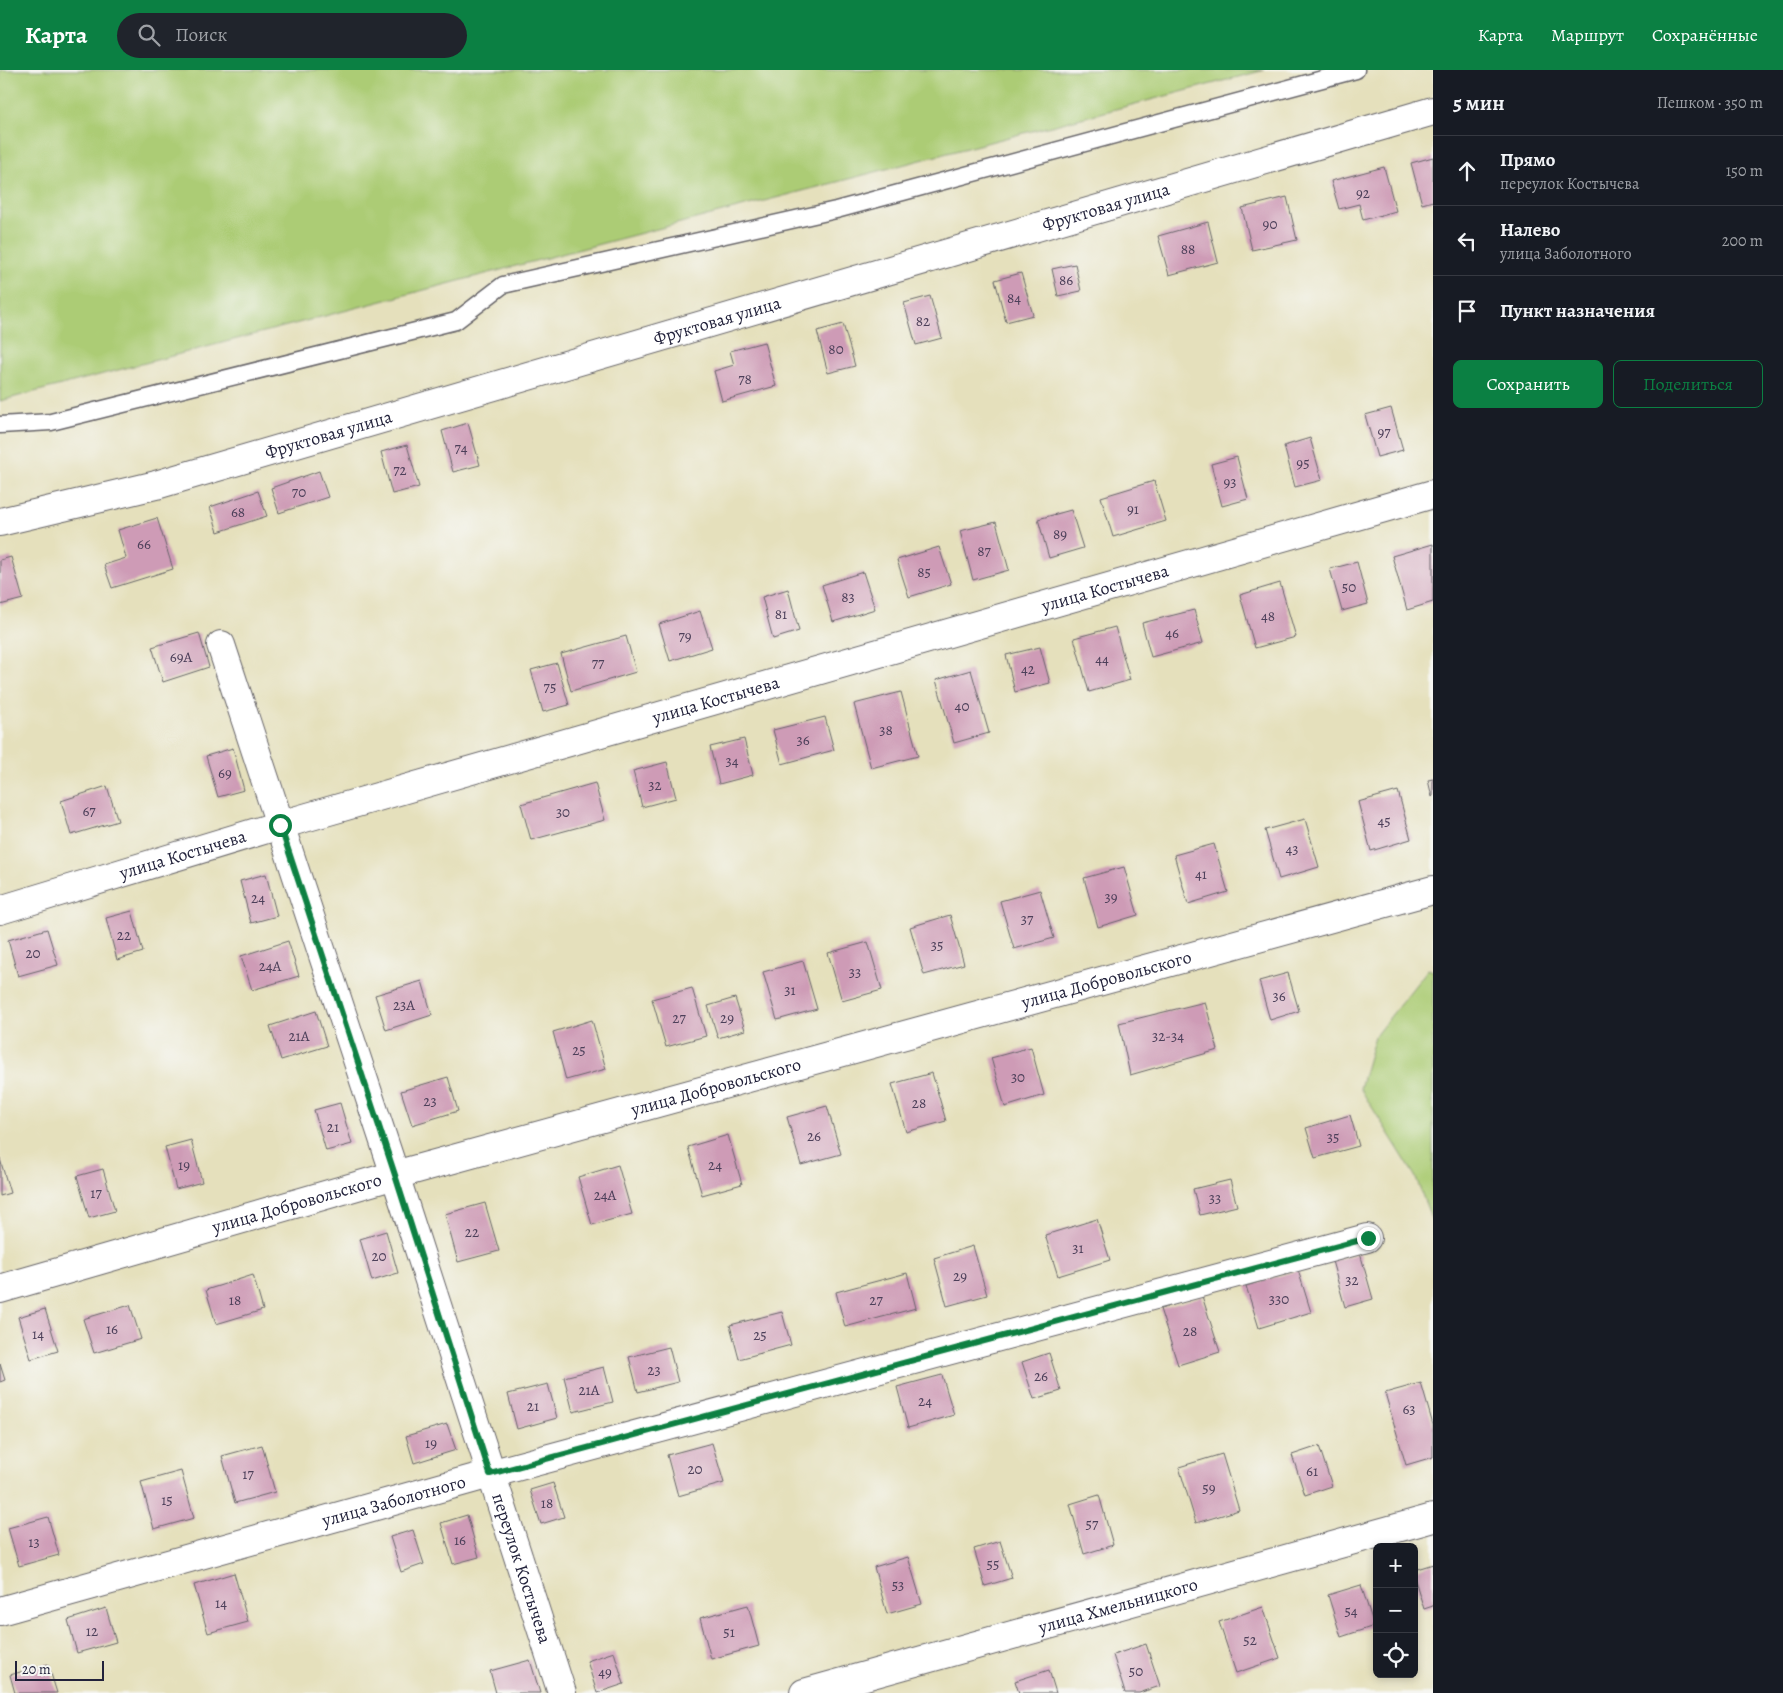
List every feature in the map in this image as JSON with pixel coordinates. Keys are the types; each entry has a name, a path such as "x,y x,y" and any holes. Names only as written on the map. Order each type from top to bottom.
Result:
{"street":[{"name":"Фруктовая улица","path":"0,522 156,485 1433,110"},
{"name":"улица Костычева","path":"0,910 280,825 1433,494"},
{"name":"переулок Костычева","path":"221,646 395,1175 562,1693"},
{"name":"улица Добровольского","path":"0,1289 395,1175 1433,890"},
{"name":"улица Заболотного","path":"0,1612 490,1474 1368,1238"},
{"name":"улица Хмельницкого","path":"804,1693 1433,1518"}],"lane":[{"path":"0,425 50,422 456,321 503,286 836,210 1356,70"}],"green space":[{"path":"0,70 1265,70 0,401"},
{"path":"1428,969 1433,971 1433,1223 1415,1176 1360,1088 1375,1036"}],"building":[{"path":"1433,157 1433,201 1422,204 1411,163"},
{"path":"1384,167 1396,211 1363,220 1359,204 1339,209 1331,181"},
{"path":"1287,197 1297,240 1252,250 1242,208"},
{"path":"1208,222 1218,262 1169,275 1158,236"},
{"path":"1075,264 1081,291 1058,296 1052,269"},
{"path":"1021,273 1033,315 1006,322 995,280"},
{"path":"930,296 942,338 916,345 904,303"},
{"path":"843,324 855,366 828,373 817,331"},
{"path":"764,342 776,386 722,401 714,371 734,365 730,351"},
{"path":"1391,408 1403,450 1377,457 1365,415"},
{"path":"468,423 480,465 453,472 442,431"},
{"path":"1310,438 1322,480 1295,487 1284,446"},
{"path":"407,445 419,487 392,494 381,452"},
{"path":"1237,457 1248,499 1222,506 1211,464"},
{"path":"319,471 328,497 279,513 271,488"},
{"path":"1154,481 1166,521 1113,537 1101,497"},
{"path":"258,491 267,516 218,532 210,507"},
{"path":"1071,510 1083,548 1049,558 1038,519"},
{"path":"157,518 173,569 112,588 104,565 126,558 118,530"},
{"path":"996,522 1009,570 973,580 960,531"},
{"path":"1433,544 1433,602 1407,610 1392,556"},
{"path":"939,547 951,584 909,597 897,560"},
{"path":"11,557 23,599 0,605 0,560"},
{"path":"1357,562 1368,604 1342,611 1330,569"},
{"path":"863,572 875,609 833,622 822,585"},
{"path":"1280,583 1296,637 1255,648 1240,595"},
{"path":"788,589 799,631 773,639 762,597"},
{"path":"1194,610 1203,643 1151,657 1142,623"},
{"path":"700,611 712,648 670,661 659,624"},
{"path":"1115,627 1130,680 1089,692 1074,638"},
{"path":"199,633 209,667 163,682 152,647"},
{"path":"626,636 636,672 571,691 561,654"},
{"path":"1040,647 1050,683 1015,692 1006,655"},
{"path":"557,663 569,705 543,712 531,670"},
{"path":"971,670 989,733 954,743 936,680"},
{"path":"901,692 918,756 871,768 854,704"},
{"path":"825,717 834,750 782,764 773,730"},
{"path":"744,739 753,775 719,784 710,747"},
{"path":"233,748 244,790 218,797 206,756"},
{"path":"667,762 676,798 642,807 633,771"},
{"path":"1433,779 1433,796 1432,797 1428,780"},
{"path":"595,783 605,820 531,840 521,804"},
{"path":"107,786 118,821 71,835 61,801"},
{"path":"1398,791 1411,839 1371,851 1358,802"},
{"path":"1305,819 1319,867 1279,879 1265,830"},
{"path":"1214,844 1228,892 1188,904 1174,855"},
{"path":"1124,867 1138,915 1098,927 1084,878"},
{"path":"266,874 277,916 251,923 240,881"},
{"path":"1040,890 1054,938 1014,949 1000,901"},
{"path":"132,911 143,952 117,960 106,918"},
{"path":"950,915 964,964 924,975 910,927"},
{"path":"47,929 58,965 18,976 8,940"},
{"path":"288,941 299,976 252,990 241,956"},
{"path":"868,942 882,990 842,1001 828,953"},
{"path":"803,961 817,1009 777,1020 763,972"},
{"path":"1288,973 1299,1011 1270,1020 1259,981"},
{"path":"422,981 432,1015 386,1030 375,995"},
{"path":"692,988 706,1036 666,1047 652,999"},
{"path":"735,998 745,1030 718,1038 708,1006"},
{"path":"1205,1002 1218,1050 1130,1075 1119,1023"},
{"path":"316,1011 327,1046 281,1060 270,1026"},
{"path":"592,1020 606,1069 566,1080 553,1032"},
{"path":"1031,1047 1044,1095 1005,1107 991,1058"},
{"path":"932,1073 946,1121 906,1132 892,1084"},
{"path":"448,1077 458,1111 412,1125 401,1091"},
{"path":"340,1103 352,1144 326,1151 314,1110"},
{"path":"827,1106 841,1154 801,1165 787,1117"},
{"path":"1350,1115 1359,1146 1315,1158 1306,1128"},
{"path":"728,1135 742,1184 702,1195 688,1147"},
{"path":"191,1140 202,1182 176,1189 165,1147"},
{"path":"0,1159 10,1193 0,1196"},
{"path":"618,1165 632,1214 592,1225 578,1177"},
{"path":"103,1169 115,1211 89,1218 77,1176"},
{"path":"1230,1180 1237,1206 1200,1215 1193,1189"},
{"path":"485,1203 499,1251 458,1262 445,1214"},
{"path":"1097,1219 1110,1260 1058,1276 1045,1235"},
{"path":"386,1231 398,1273 372,1281 360,1239"},
{"path":"973,1246 987,1295 947,1306 934,1258"},
{"path":"1360,1253 1373,1299 1345,1307 1332,1261"},
{"path":"1298,1270 1311,1312 1259,1328 1246,1286"},
{"path":"907,1273 916,1308 845,1327 836,1292"},
{"path":"253,1275 263,1310 216,1324 206,1290"},
{"path":"1202,1296 1220,1352 1178,1365 1160,1309"},
{"path":"130,1305 141,1339 94,1353 83,1319"},
{"path":"45,1309 58,1351 31,1359 18,1317"},
{"path":"782,1312 791,1345 739,1359 730,1325"},
{"path":"669,1347 678,1382 638,1392 629,1357"},
{"path":"1049,1353 1061,1391 1034,1399 1022,1362"},
{"path":"0,1364 5,1380 0,1382"},
{"path":"604,1367 613,1402 573,1412 564,1377"},
{"path":"942,1375 954,1415 908,1428 897,1387"},
{"path":"1421,1383 1433,1425 1433,1457 1406,1465 1385,1393"},
{"path":"548,1384 557,1418 517,1429 508,1394"},
{"path":"447,1424 456,1450 414,1463 406,1436"},
{"path":"712,1443 724,1483 678,1496 667,1455"},
{"path":"262,1445 275,1492 235,1503 222,1456"},
{"path":"1319,1446 1332,1486 1305,1495 1292,1455"},
{"path":"1222,1454 1239,1510 1196,1523 1179,1467"},
{"path":"181,1471 194,1518 154,1529 141,1482"},
{"path":"553,1483 564,1517 541,1524 530,1490"},
{"path":"1099,1495 1113,1545 1084,1554 1070,1504"},
{"path":"467,1515 479,1557 453,1564 441,1523"},
{"path":"48,1517 59,1555 19,1566 8,1528"},
{"path":"413,1530 424,1564 401,1572 390,1537"},
{"path":"1000,1541 1012,1578 985,1586 974,1549"},
{"path":"908,1557 922,1604 887,1614 874,1567"},
{"path":"1433,1564 1433,1606 1424,1609 1418,1590 1418,1569"},
{"path":"234,1573 248,1622 208,1633 194,1585"},
{"path":"1361,1585 1373,1626 1341,1637 1328,1595"},
{"path":"748,1605 759,1646 711,1659 700,1618"},
{"path":"1263,1607 1280,1658 1236,1673 1219,1622"},
{"path":"106,1608 116,1642 77,1653 68,1620"},
{"path":"1146,1644 1160,1686 1139,1693 1125,1693 1113,1655"},
{"path":"614,1652 624,1684 597,1693 587,1661"},
{"path":"530,1660 540,1693 496,1693 490,1671"},
{"path":"48,1664 57,1693 15,1693 10,1675"},
{"path":"1049,1670 1056,1693 1019,1693 1015,1681"}],"route":[{"path":"280,825 395,1175 490,1474 1368,1238"}]}
